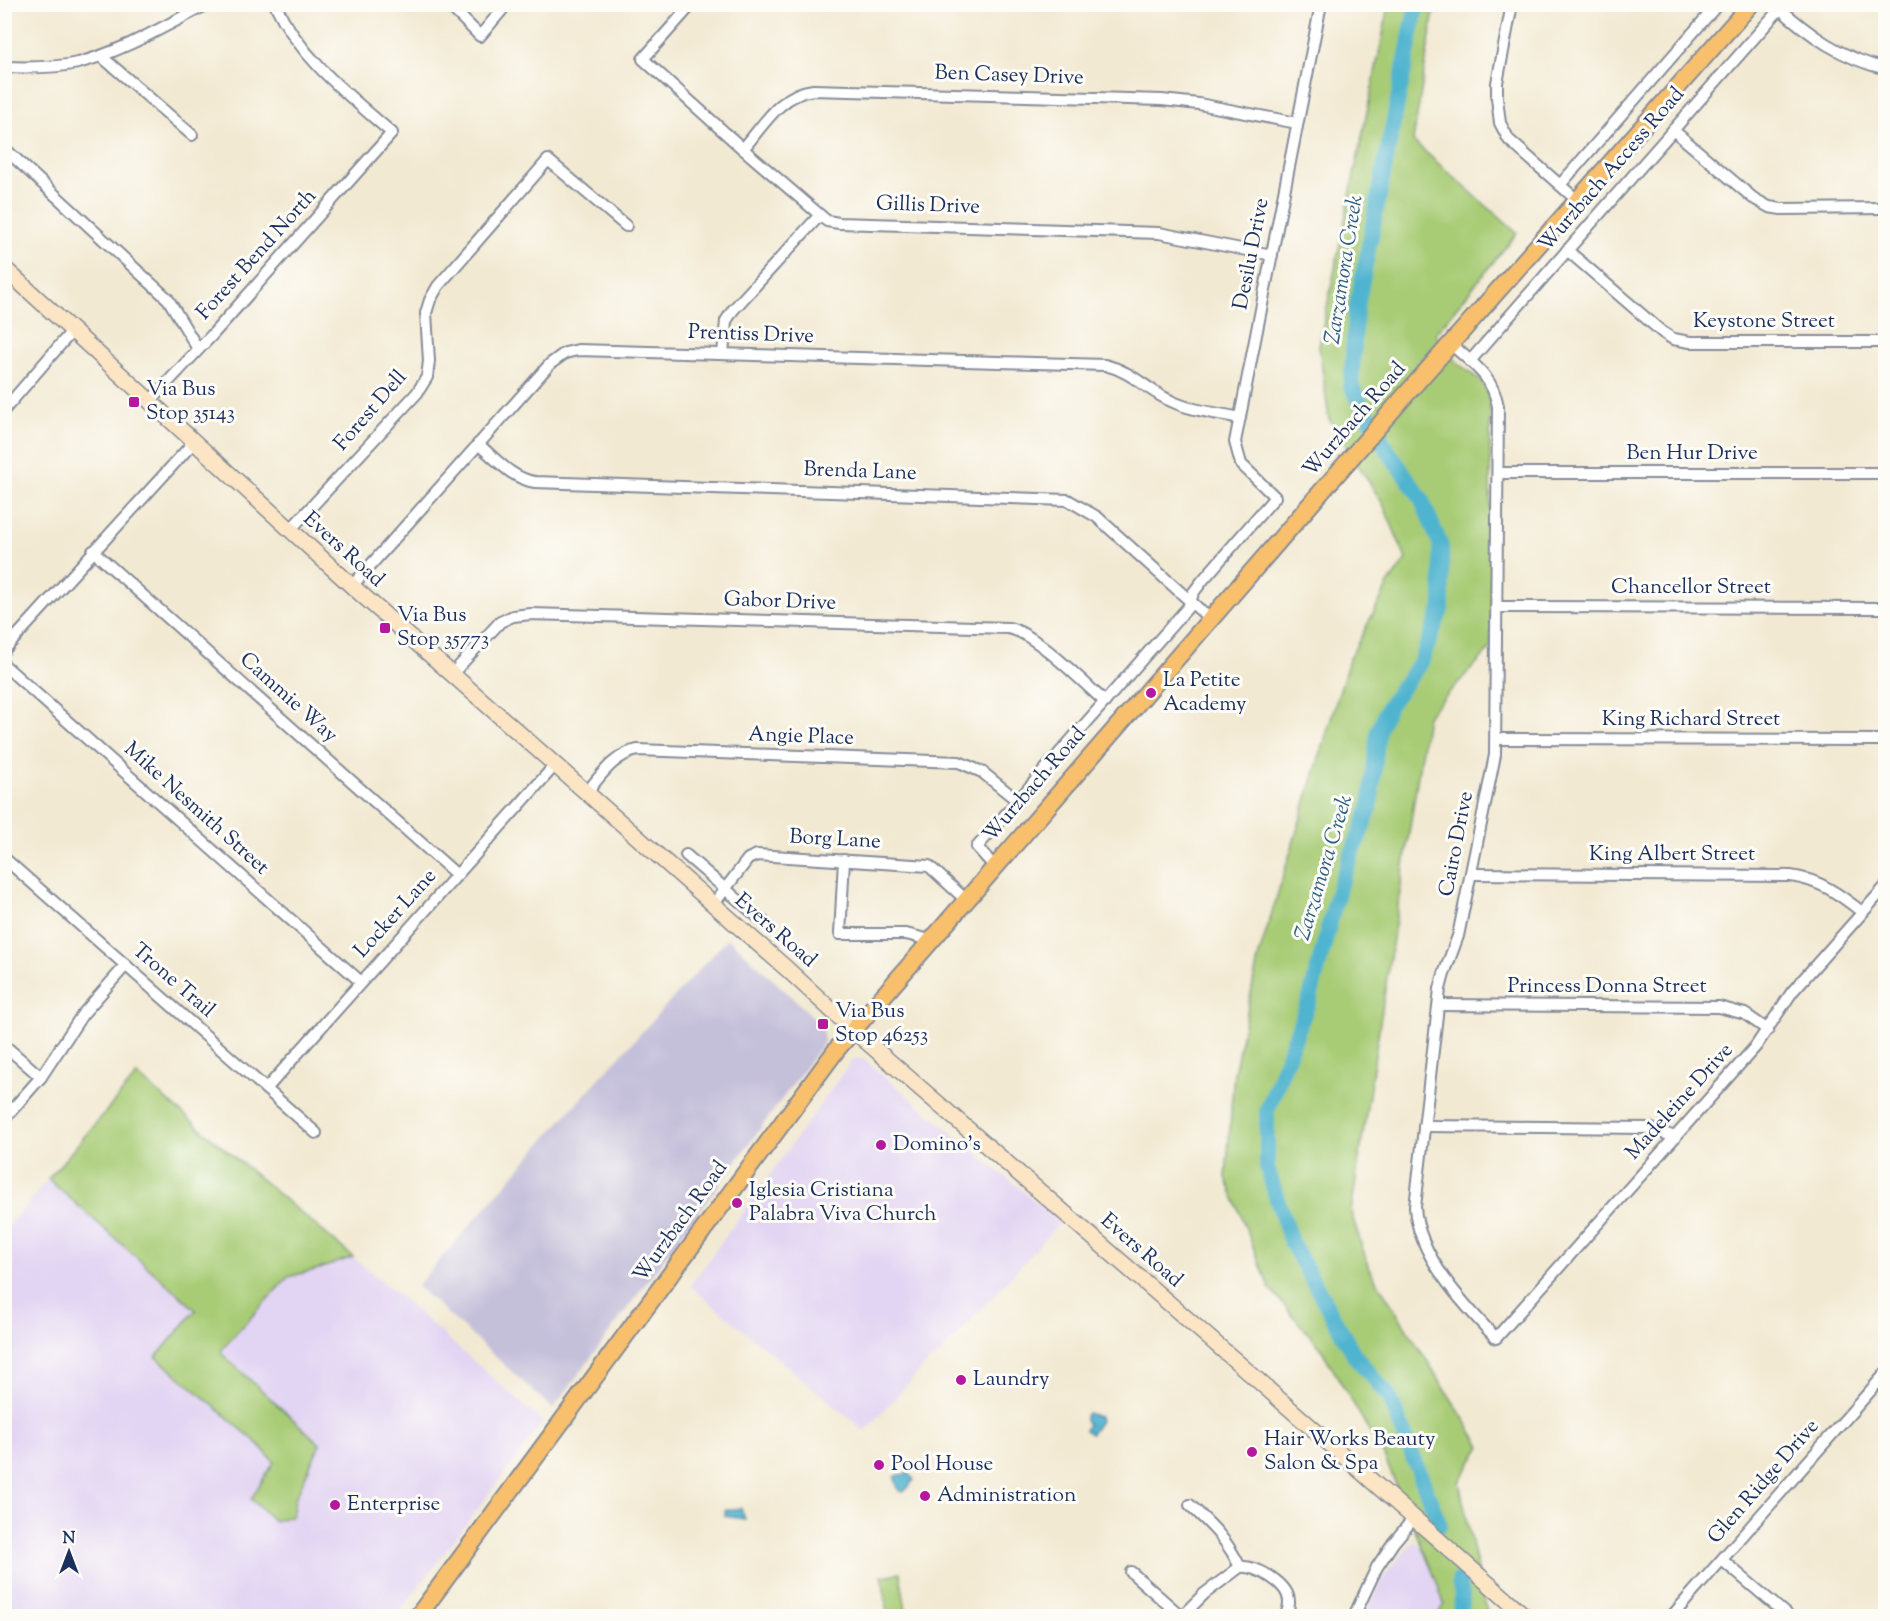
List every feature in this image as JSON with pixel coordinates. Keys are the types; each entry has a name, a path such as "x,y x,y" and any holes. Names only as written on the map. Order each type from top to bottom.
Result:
{"main road":[{"name":"Wurzbach Road","path":"418,1617 837,1049 1402,399 1751,4"},
{"name":"Evers Road","path":"4,268 452,675 556,764 853,1030 1525,1617"}],"street":[{"path":"4,67 53,67 101,56 208,4"},
{"name":"Forest Bend North","path":"150,401 392,133 320,69 298,43 275,4"},
{"path":"448,4 480,36 507,4"},
{"name":"Gillis Drive","path":"692,4 643,59 827,221 1159,233 1272,255"},
{"name":"Desilu Drive","path":"1275,497 1241,464 1235,442 1321,4"},
{"path":"1512,4 1497,83 1500,123 1509,140 1578,201"},
{"name":"Wurzbach Access Road","path":"1560,185 1718,4"},
{"path":"1780,6 1818,41 1859,62 1886,69"},
{"name":"Wurzbach Access Road","path":"1470,362 1780,6"},
{"path":"101,56 192,135"},
{"name":"Ben Casey Drive","path":"743,149 782,104 793,95 813,90 1162,100 1199,104 1297,123"},
{"path":"1673,130 1753,198 1769,207 1886,208"},
{"path":"4,148 168,299 198,349"},
{"name":"Forest Dell","path":"290,530 417,393 427,377 429,362 425,323 430,300 438,286 548,160 626,226"},
{"path":"723,354 726,321 733,310 819,216"},
{"name":"Keystone Street","path":"1567,250 1673,339 1690,342 1886,342"},
{"path":"4,410 73,330"},
{"name":"Cairo Drive","path":"1452,344 1490,381 1498,406 1496,739 1495,755 1472,874 1458,936 1444,974 1415,1207 1420,1236 1428,1254 1472,1313 1496,1338"},
{"name":"Prentiss Drive","path":"352,586 550,364 565,353 578,350 1105,365 1119,368 1134,376 1172,402 1240,418"},
{"path":"4,650 194,441"},
{"name":"Brenda Lane","path":"478,444 516,476 535,482 1068,500 1096,517 1210,619"},
{"name":"Ben Hur Drive","path":"1498,473 1886,473"},
{"name":"Wurzbach Road","path":"994,866 977,847 1191,603 1193,593 1203,580 1275,497"},
{"name":"Cammie Way","path":"93,551 457,875"},
{"name":"Chancellor Street","path":"1497,607 1886,608"},
{"name":"Gabor Drive","path":"452,675 500,622 513,616 531,614 1008,628 1031,638 1105,702"},
{"name":"Mike Nesmith Street","path":"4,665 361,982"},
{"name":"King Richard Street","path":"1496,739 1886,740"},
{"name":"Angie Place","path":"587,792 614,761 628,752 638,750 959,762 982,772 1018,801"},
{"name":"Locker Lane","path":"266,1089 556,764"},
{"path":"686,855 766,924"},
{"name":"Borg Lane","path":"713,905 748,859 757,855 928,866 965,899"},
{"name":"Trone Trail","path":"4,858 316,1133"},
{"path":"844,860 840,934 906,934 930,940"},
{"name":"King Albert Street","path":"1472,874 1791,876 1821,884 1839,894 1862,912"},
{"name":"Madeleine Drive","path":"1496,1338 1768,1030 1792,992 1886,885"},
{"path":"4,1119 41,1077 82,1015 126,965"},
{"name":"Princess Donna Street","path":"1439,1005 1710,1006 1728,1008 1745,1014 1768,1030"},
{"path":"4,1045 41,1077"},
{"path":"1424,1125 1649,1128 1675,1137"},
{"name":"Glen Ridge Drive","path":"1672,1617 1886,1373"},
{"path":"1190,1504 1230,1545 1240,1567"},
{"path":"1354,1617 1377,1567 1414,1518"},
{"path":"1722,1560 1788,1617"},
{"path":"1131,1572 1182,1617 1204,1594 1240,1567 1261,1570 1288,1595 1289,1603 1285,1617"}],"shaded area":[{"path":"728,938 822,1025 824,1042 553,1409 417,1286 573,1107"},
{"path":"853,1059 863,1059 1060,1222 939,1356 930,1360 865,1431 690,1286"},
{"path":"137,1075 405,1301 543,1422 397,1616 5,1616 5,1230"},
{"path":"1414,1541 1422,1547 1444,1604 1437,1616 1365,1616 1384,1576"}],"green space":[{"path":"1389,5 1435,5 1413,141 1517,233 1435,334 1458,363 1482,382 1490,399 1491,648 1427,716 1351,1212 1369,1269 1481,1446 1459,1482 1487,1612 1485,1616 1437,1616 1444,1604 1436,1580 1383,1454 1320,1347 1270,1289 1226,1178 1234,1073 1259,955 1349,660 1389,583 1406,559 1383,504 1329,419 1319,346"},
{"path":"137,1075 353,1257 288,1277 223,1348 221,1353 320,1444 295,1499 292,1516 274,1521 251,1499 274,1462 255,1441 156,1357 196,1310 48,1179"},
{"path":"900,1573 907,1616 888,1616 882,1576"}],"water":[{"path":"1087,1413 1099,1417 1100,1421 1091,1434 1085,1430 1088,1424 1085,1421"},
{"path":"909,1473 914,1480 904,1492 899,1491 894,1476"},
{"path":"741,1508 745,1519 725,1516 725,1510"}],"waterway":[{"name":"Zarzamora Creek","path":"1417,4 1356,311 1351,386 1386,448 1421,498 1441,546 1442,607 1421,662 1389,705 1378,731 1370,808 1340,884 1310,998 1267,1111 1267,1168 1291,1242 1355,1356 1389,1396 1440,1525"},
{"name":"Zarzamora Creek","path":"1459,1580 1462,1596 1461,1616"}],"place":[{"name":"Via Bus Stop 35143","path":"134,402"},
{"name":"Via Bus Stop 35773","path":"385,628"},
{"name":"La Petite Academy","path":"1151,693"},
{"name":"Via Bus Stop 46253","path":"823,1024"},
{"name":"Domino's","path":"881,1145"},
{"name":"Iglesia Cristiana Palabra Viva Church","path":"737,1203"},
{"name":"Laundry","path":"961,1380"},
{"name":"Hair Works Beauty Salon & Spa","path":"1252,1452"},
{"name":"Pool House","path":"879,1465"},
{"name":"Administration","path":"925,1496"},
{"name":"Enterprise","path":"335,1505"}]}
